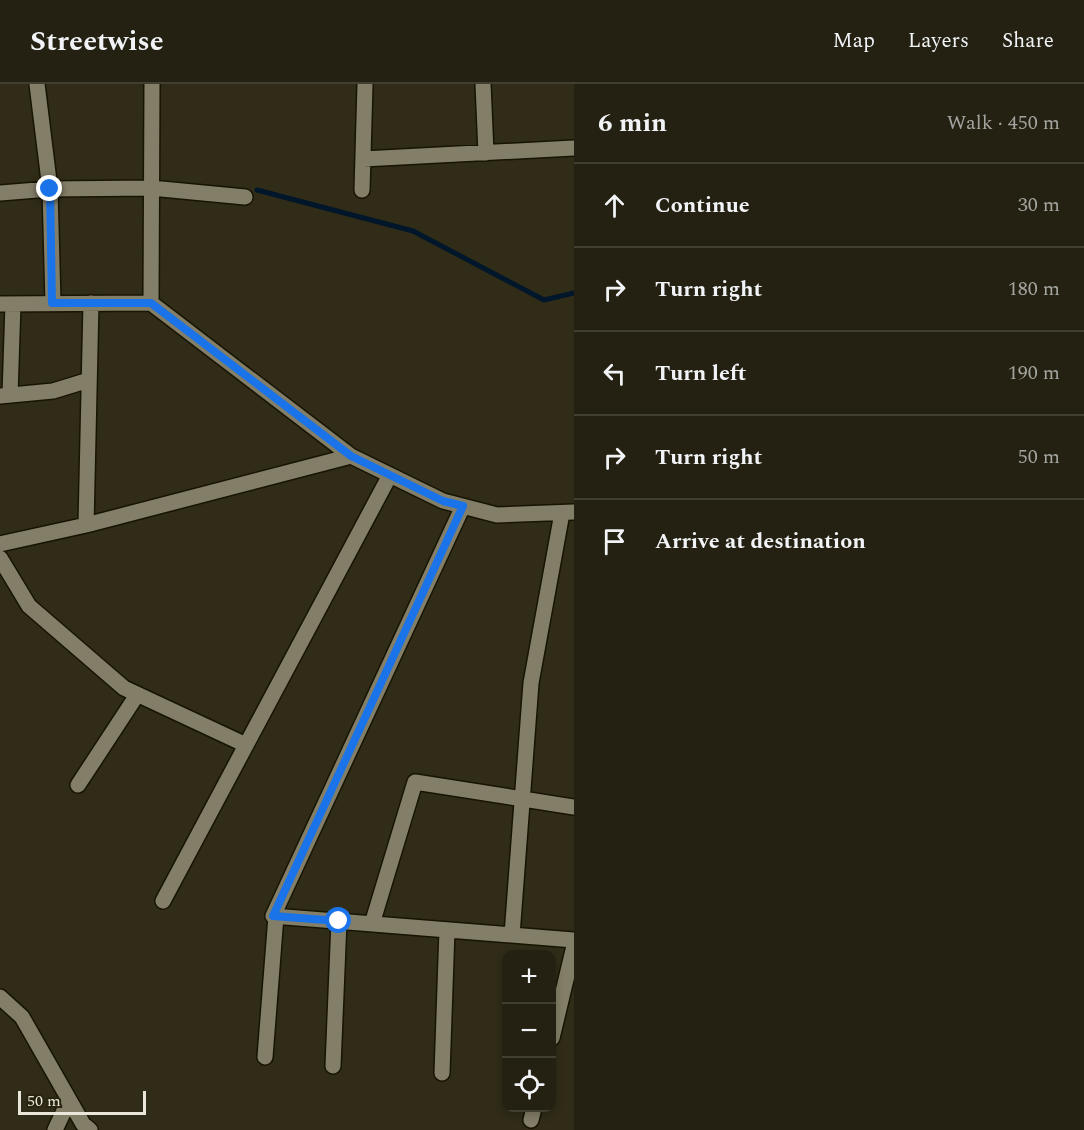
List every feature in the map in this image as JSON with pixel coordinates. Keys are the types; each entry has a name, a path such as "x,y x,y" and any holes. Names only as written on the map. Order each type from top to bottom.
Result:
{"street":[{"path":"37,84 50,189 52,303"},
{"path":"151,303 152,84"},
{"path":"362,190 365,84"},
{"path":"483,84 486,153"},
{"path":"363,159 574,148"},
{"path":"0,194 50,189 151,188 245,197"},
{"path":"86,525 91,303"},
{"path":"89,380 53,391 5,396 7,304 151,303 351,456 443,501 497,515 568,512 531,682 512,935"},
{"path":"0,544 86,525 351,456"},
{"path":"163,901 390,475"},
{"path":"266,1057 276,916 273,916 463,506"},
{"path":"0,558 28,606 124,688 246,745"},
{"path":"78,785 137,695"},
{"path":"372,924 415,782 574,807"},
{"path":"276,916 574,940"},
{"path":"333,1066 339,921"},
{"path":"442,1073 447,930"},
{"path":"556,1021 574,946"},
{"path":"0,997 22,1017 83,1124 90,1130"},
{"path":"55,1130 69,1100"}],"waterway":[{"path":"257,190 413,231 544,300 574,293"}],"route":[{"path":"50,189 52,303 151,303 351,456 443,501 463,506 273,916 339,921"}]}
